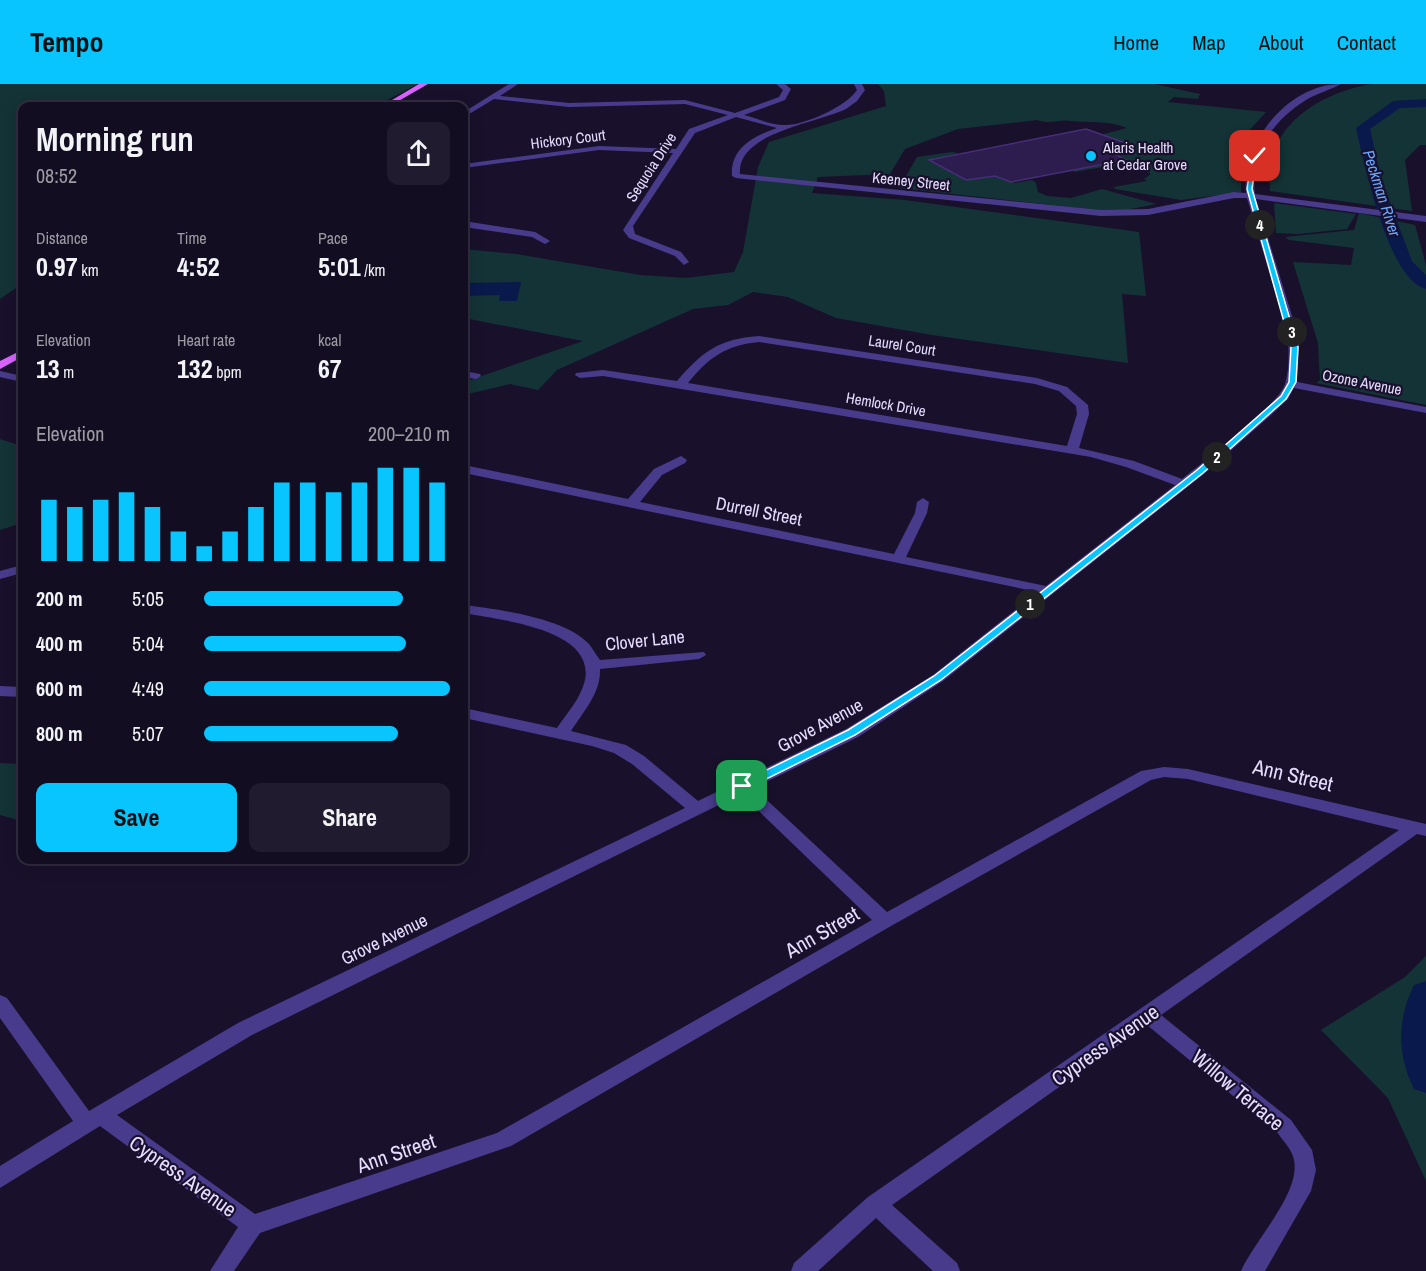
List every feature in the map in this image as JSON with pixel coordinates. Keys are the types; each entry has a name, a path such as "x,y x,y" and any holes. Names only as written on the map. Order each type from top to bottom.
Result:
{"main road":[{"path":"393,102 424,84"},
{"path":"0,366 18,355"}],"street":[{"path":"468,113 514,84"},
{"name":"Sequoia Drive","path":"684,262 678,254 635,238 628,230 692,131 782,98 787,89 780,84"},
{"name":"Keeney Street","path":"858,84 861,90 856,99 839,110 754,140 735,165 736,176 1110,214 1148,212 1222,195 1251,196"},
{"path":"1292,384 1294,347 1292,332 1251,196 1252,164 1269,128 1297,100 1311,92 1337,84"},
{"path":"494,97 569,105 680,101 787,128"},
{"name":"Hickory Court","path":"468,165 599,148 677,151"},
{"path":"1251,196 1426,219"},
{"path":"468,225 535,235 544,241"},
{"name":"Laurel Court","path":"680,385 705,355 715,348 735,342 759,339 1037,381 1063,389 1082,405 1083,414 1072,451"},
{"name":"Hemlock Drive","path":"580,375 603,373 1072,451 1115,459 1184,484"},
{"path":"0,374 18,378"},
{"path":"468,375 476,376"},
{"name":"Ozone Avenue","path":"1292,384 1426,410"},
{"name":"Grove Avenue","path":"0,1178 93,1119 245,1029 852,733 938,678 1184,484 1266,414 1284,397 1292,384"},
{"path":"631,504 658,472 681,460"},
{"name":"Durrell Street","path":"468,471 899,558 1046,591"},
{"path":"899,558 921,513 923,502"},
{"path":"0,575 18,570"},
{"path":"468,610 567,634 588,651 594,665 592,682 561,734"},
{"name":"Clover Lane","path":"594,665 699,655"},
{"path":"0,691 18,692"},
{"path":"468,714 608,744 630,754 696,808"},
{"name":"Ann Street","path":"252,1225 504,1140 1139,778 1155,774 1188,774 1420,829"},
{"path":"742,786 885,921"},
{"name":"Cypress Avenue","path":"802,1271 876,1204 1420,829"},
{"name":"Cypress Avenue","path":"0,1003 93,1119 252,1225 221,1271"},
{"name":"Willow Terrace","path":"1148,1015 1284,1126 1305,1159 1304,1186 1252,1271"},
{"path":"876,1204 949,1271"}],"green space":[{"path":"0,84 418,84 384,102 18,102 18,287 0,299"},
{"path":"878,84 1154,84 1200,94 1198,99 1174,97 1168,102 1266,112 1248,132 1258,134 1241,172 1241,192 1181,200 1115,189 1114,187 1147,181 1144,179 1151,174 1124,166 1075,172 1069,169 1126,161 1111,152 1133,146 1100,135 1127,128 1105,123 1066,121 1037,120 958,129 905,149 890,174 818,177 812,193 905,200 1139,232 1146,296 1122,294 1128,363 932,335 836,318 788,297 753,292 728,305 693,309 557,370 538,390 510,384 468,394 468,381 583,341 468,319 468,249 516,254 640,275 686,278 734,272 743,252 758,167 769,142 886,106 884,91"},
{"path":"1371,84 1426,84 1426,145 1420,145 1405,160 1412,211 1270,191 1270,163 1276,146 1295,119 1308,109 1338,93"},
{"path":"958,153 929,161 939,166 945,165 966,180 995,176 1015,183 1032,180 1036,183 1038,192 1047,196 1071,198 1102,189 1156,204 1116,212 899,188 917,157"},
{"path":"1274,203 1356,214 1347,229 1298,234 1276,233"},
{"path":"1359,213 1415,225 1426,265 1426,405 1316,383 1320,380 1318,343 1293,262 1351,265 1354,248 1289,240 1285,237 1354,230"},
{"path":"0,439 18,445 18,524 0,530"},
{"path":"0,763 18,764 18,820 0,815"},
{"path":"1426,956 1426,1181 1388,1098 1321,1030 1405,977"}],"shaded area":[{"path":"521,282 517,301 499,301 500,295 468,296 468,283"}],"building":[{"name":"Alaris Health at Cedar Grove","path":"1086,129 1134,146 1111,152 1126,160 1011,182 995,176 966,180 929,160"}],"waterway":[{"name":"Peckman River","path":"1426,103 1397,104 1363,128 1374,178 1405,263 1426,284"},
{"name":"Peckman River","path":"1426,994 1419,1015 1417,1036 1426,1079"}],"place":[{"name":"Alaris Health at Cedar Grove","path":"1091,156"}],"route":[{"path":"742,786 852,733 938,678 1200,471 1284,397 1292,382 1294,347 1292,332 1250,189 1255,156"}]}
